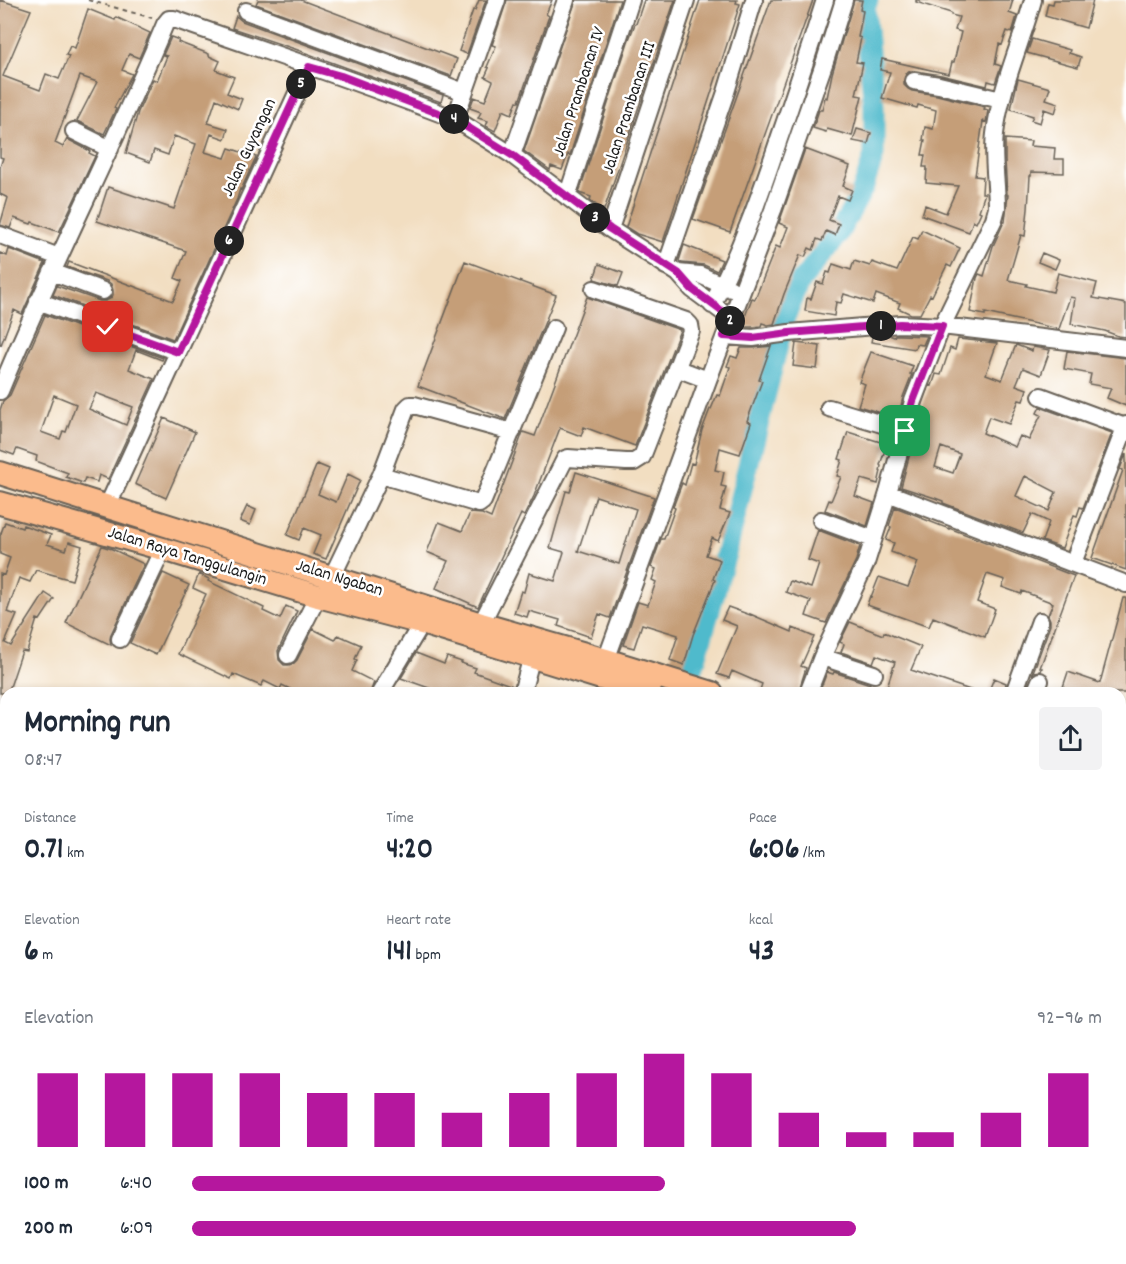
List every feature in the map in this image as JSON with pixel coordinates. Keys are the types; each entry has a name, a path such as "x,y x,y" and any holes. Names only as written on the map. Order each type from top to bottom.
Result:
{"highway":[{"name":"Jalan Ngaban","path":"0,473 481,624 694,687"},
{"name":"Jalan Raya Tanggulangin","path":"0,503 318,596 422,623 631,687"}],"street":[{"path":"454,119 497,0"},
{"path":"512,155 566,0"},
{"name":"Jalan Prambanan IV","path":"567,197 631,0"},
{"name":"Jalan Prambanan III","path":"610,229 686,0"},
{"path":"672,269 754,0"},
{"path":"712,305 723,285 757,203 825,0"},
{"path":"606,660 724,336 773,210 825,61 843,0"},
{"path":"810,687 866,563 913,401 942,326 994,219 997,208 997,190 994,138 1001,100 1033,0"},
{"path":"246,10 465,92"},
{"path":"0,391 26,326 110,149 166,22 174,19 363,84 454,119 512,155 610,229 672,269 692,289 731,318"},
{"name":"Jalan Guyangan","path":"107,507 309,67"},
{"path":"914,81 1001,100"},
{"path":"74,131 110,149"},
{"path":"0,235 103,291"},
{"path":"672,269 700,275 741,293"},
{"path":"481,624 565,459 634,462 642,457 691,331 686,321 594,289"},
{"path":"38,301 178,352"},
{"path":"724,336 753,338 900,324 942,326 1126,348"},
{"path":"381,475 479,504 483,501 554,328"},
{"path":"676,368 708,380"},
{"path":"1041,396 1126,426 1074,563"},
{"path":"332,577 381,475 406,408 414,405 512,432"},
{"path":"830,408 905,431"},
{"path":"888,493 1126,584"},
{"path":"821,520 873,539"},
{"path":"120,639 163,549"},
{"path":"288,655 318,596"},
{"path":"1016,687 1040,621"},
{"path":"384,687 422,623"},
{"path":"524,687 532,656"},
{"path":"822,657 874,674"}],"path":[{"path":"88,0 166,22"}],"building":[{"path":"0,0 31,10 3,76 40,90 46,74 59,79 69,56 66,55 70,46 75,48 88,9 115,20 116,17 150,33 139,58 129,54 122,70 132,74 114,108 116,109 104,134 77,121 97,82 80,76 55,143 63,147 67,139 95,156 59,232 14,218 10,228 0,225 8,198 0,194 0,167 3,158 0,157"},
{"path":"258,0 301,0 457,59 451,76 256,4"},
{"path":"479,0 486,0 467,54 459,51 473,10"},
{"path":"507,0 552,0 546,14 549,16 519,102 517,101 512,114 503,110 495,131 486,126 488,121 478,118 481,112 470,108 474,97 485,101 493,81 485,77 496,46 492,45"},
{"path":"576,0 620,0 570,155 568,154 562,170 551,166 550,170 524,151"},
{"path":"644,0 675,0 604,210 590,201 591,197 579,193"},
{"path":"700,0 737,0 736,3 740,4 663,242 637,234 626,227"},
{"path":"771,0 813,0 730,232 693,219"},
{"path":"854,0 862,0 860,10 863,11 858,37 861,38 856,62 863,63 856,95 862,96 852,136 827,129 826,132 813,128 819,110 822,110 825,97 827,98"},
{"path":"916,0 1013,0 1009,13 1017,16 1012,33 1007,31 1002,45 999,44 995,64 1001,66 995,83 988,81 987,86 916,71 910,71 904,79 904,85 912,91 985,107 984,109 988,110 986,122 983,121 975,176 983,177 982,193 985,193 979,211 981,212 976,223 973,221 969,232 922,215 925,205 946,213 958,186 926,183 927,167 923,167 925,155 922,155 925,140 923,140 925,127 933,129 936,110 918,105 917,108 882,98 890,72 880,70 882,59 949,74 952,62 954,62 961,32 955,30 959,17 916,2"},
{"path":"1054,0 1093,0 1086,28 1045,16 1048,3 1053,4"},
{"path":"236,16 242,21 443,95 441,102 232,28"},
{"path":"171,37 220,61 216,70 234,77 227,93 242,99 238,109 216,99 208,123 228,129 225,139 211,134 205,152 225,158 229,148 256,157 173,339 53,295 57,286 100,301 110,299 113,295 111,284 107,281 67,267 69,262 173,301 182,281 175,278 186,251 97,221 108,187 174,209 196,144 174,136 168,155 154,150 150,162 126,153 138,112 153,79 157,81 167,56 163,55"},
{"path":"1032,39 1070,50 1069,53 1081,57 1078,67 1027,53"},
{"path":"1018,79 1050,88 1046,99 1058,103 1055,113 1044,109 1040,123 1031,120 1033,116 1011,109"},
{"path":"857,129 871,133 868,144 853,141"},
{"path":"1005,139 1031,141 1030,146 1055,148 1054,159 1064,159 1064,173 1031,172 1025,236 1021,235 1008,280 1053,292 1058,273 1097,283 1093,298 1126,304 1126,337 1071,324 1075,298 1070,297 1059,329 985,313 985,315 970,312 977,278 979,274 984,276 993,246 1005,222 1008,195"},
{"path":"805,149 850,166 843,186 852,190 848,200 838,196 829,220 839,224 835,235 826,231 822,241 817,239 813,250 809,248 805,257 800,255 774,324 762,323 761,326 740,327 752,298 755,299 776,246 780,248 788,227 779,223"},
{"path":"922,230 960,248 951,267 947,265 932,296 930,295 920,314 911,314 898,308 900,303 876,294 873,303 844,294 841,303 836,302 834,316 805,311 807,298 811,299 817,282 823,284 833,264 851,270 854,261 870,266 872,262 897,271 913,237 918,239"},
{"path":"684,245 722,260 717,271 704,265 679,261"},
{"path":"9,249 45,263 22,314 14,310 0,345 0,253 7,256"},
{"path":"1042,253 1059,260 1055,269 1038,262"},
{"path":"465,261 556,295 505,419 418,386"},
{"path":"599,264 623,273 618,286 594,279"},
{"path":"587,297 680,330 635,446 584,427 581,436 560,428 534,496 524,516 521,514 478,607 436,588 448,561 427,552 439,522 462,531 470,513 482,514 491,518 523,432 535,436"},
{"path":"45,315 163,358 162,360 136,350 129,369 154,379 108,479 99,475 97,482 85,478 83,483 66,477 68,473 36,461 37,456 17,449 14,455 0,450 0,410 3,401 10,395","holes":["96,393 133,407 126,425 89,409","54,395 76,404 66,432 63,431 60,439 41,432"]},
{"path":"889,335 894,337 895,335 927,336 923,345 916,344 915,349 871,342 872,337"},
{"path":"958,339 997,343 986,374 1002,380 1016,345 1032,351 1033,347 1050,350 1041,375 1023,368 1016,385 1027,389 1023,401 1019,400 1009,424 989,417 983,433 1015,447 1020,436 1029,440 1041,415 1037,413 1040,407 1112,433 1083,508 1080,507 1077,516 1074,515 1062,548 1042,541 1049,522 1032,514 1023,533 901,487 930,385 932,386 936,374 941,375 950,348 955,350","holes":["941,447 960,454 953,473 935,467","1025,476 1056,492 1049,511 1016,496"]},
{"path":"796,343 820,346 817,369 793,366"},
{"path":"771,346 759,380 762,381 747,421 751,423 740,454 720,448 715,470 724,472 721,486 726,487 720,510 730,513 718,541 712,538 706,555 720,560 684,665 670,660 678,635 642,624 634,648 623,645 638,602 648,605 656,582 652,580 656,569 651,567 661,539 664,539 682,483 685,485 691,463 694,464 702,430 710,409 717,395 720,396 730,367 727,366 731,356 737,358 741,348"},
{"path":"1067,351 1126,358 1126,406 1107,398 1111,388 1089,384 1091,374 1064,369"},
{"path":"871,352 913,366 898,418 858,406 865,384 859,382"},
{"path":"164,418 195,432 166,498 135,484"},
{"path":"848,432 887,444 880,465 878,484 861,479 855,496 874,503 867,526 825,510 841,477 837,476 842,460 839,459"},
{"path":"1126,454 1126,570 1092,558 1123,470 1120,469"},
{"path":"317,464 329,469 318,494 336,502 348,474 360,480 326,559 313,554 321,535 304,528 299,540 287,535"},
{"path":"576,472 654,497 610,618 599,614 591,637 558,626 560,620 529,611 527,617 514,613 521,591 524,592 529,573 555,581 564,552 550,548 566,491 570,492","holes":["596,496 636,509 619,564 578,551"]},
{"path":"247,506 256,510 250,525 240,521"},
{"path":"895,507 1074,576 1040,668 1042,668 1041,671 1034,672 1032,675 1050,625 1048,615 1053,603 1022,591 1021,594 1002,587 1005,580 987,574 977,602 995,609 985,637 933,617 929,627 867,605 879,577 908,587 918,562 891,552 894,543 886,540"},
{"path":"5,522 22,528 23,525 51,535 47,544 66,550 69,542 82,546 72,580 36,570 30,582 19,578 7,612 17,615 5,643 11,646 45,593 54,599 40,620 37,619 27,652 22,651 10,687 0,687 0,574 4,575 10,558 0,554 0,536"},
{"path":"818,530 860,546 856,560 826,623 806,616 811,601 786,592 790,581 811,588 819,564 808,560"},
{"path":"102,546 144,564 111,634 111,645 66,623"},
{"path":"163,573 189,585 156,655 130,643"},
{"path":"199,574 209,579 208,581 264,608 263,611 280,619 286,606 297,611 278,651 279,660 284,665 297,660 313,629 335,640 338,635 361,645 352,671 374,682 372,687 286,687 282,685 276,687 264,681 261,686 233,674 231,679 178,654 206,594 193,588"},
{"path":"1123,598 1126,598 1126,687 1063,687 1068,672 1100,683"},
{"path":"728,607 792,632 793,628 814,637 801,666 806,668 800,687 761,687 762,684 732,671 729,678 717,674 737,626 722,620"},
{"path":"850,622 883,635 884,632 921,647 911,670 961,687 887,687 895,662 876,655 873,663 841,652 844,644 840,642"},
{"path":"416,653 444,664 447,657 462,662 476,668 474,672 513,686 426,687 401,678"},
{"path":"827,672 833,674 834,672 870,684 869,687 821,687"},
{"path":"994,678 1006,683 1005,687 990,687"}],"waterway":[{"path":"686,687 727,550 785,317 801,281 837,236 863,189 874,155 874,107 865,8 868,0"}],"route":[{"path":"108,327 178,352 309,67 386,92 454,119 512,155 610,229 678,273 692,289 731,318 724,336 753,338 900,324 942,326 913,401 905,431"}]}
